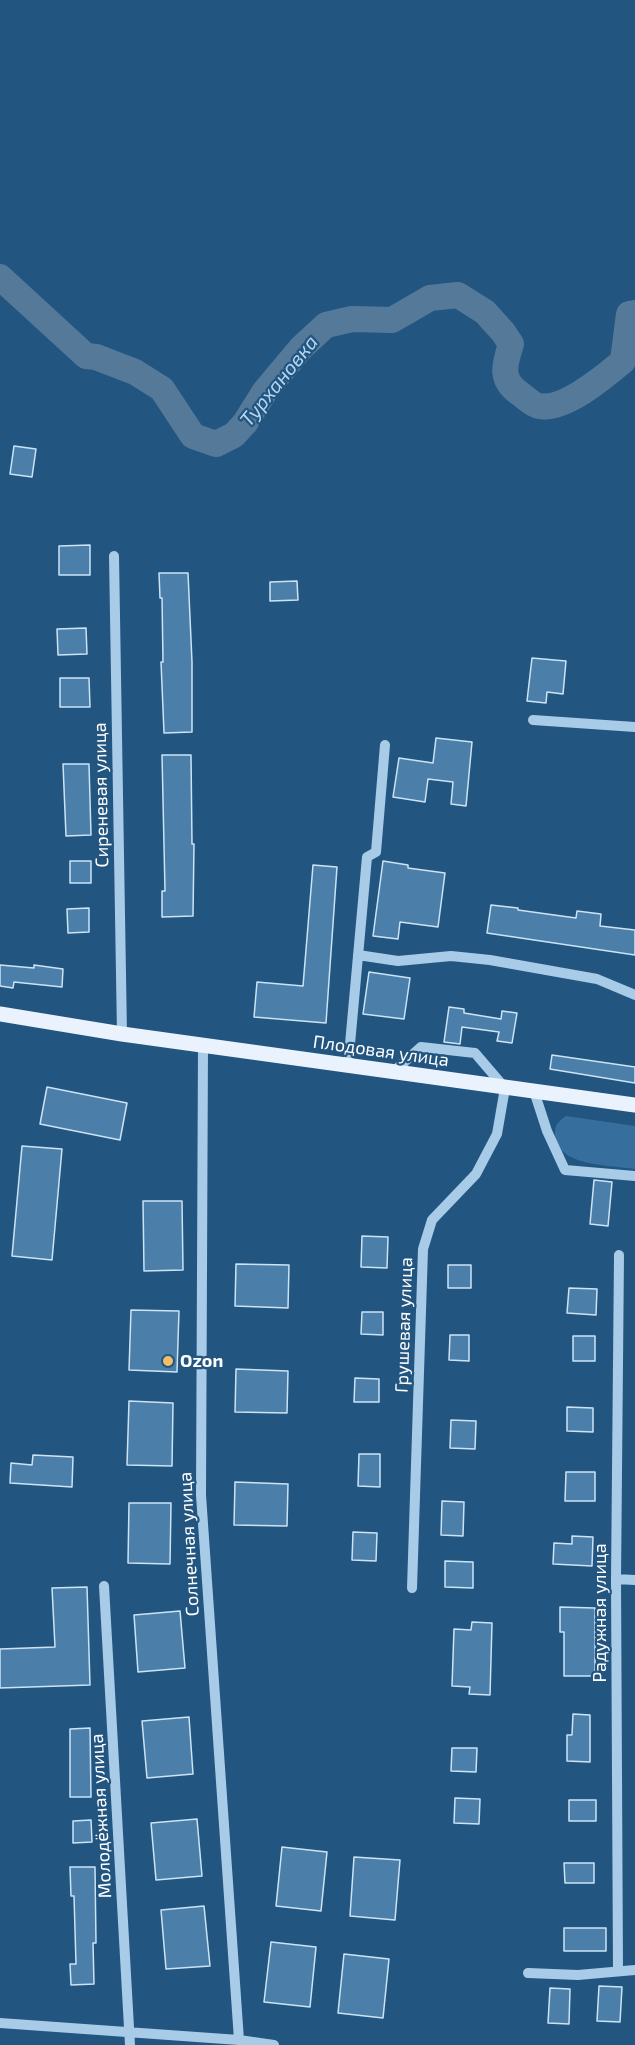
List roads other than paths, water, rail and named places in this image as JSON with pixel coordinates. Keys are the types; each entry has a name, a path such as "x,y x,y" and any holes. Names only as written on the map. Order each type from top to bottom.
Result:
{"main road":[{"name":"Плодовая улица","path":"0,1014 122,1034 635,1105"}],"street":[{"name":"Сиреневая улица","path":"114,556 122,1034"},
{"path":"533,720 635,727"},
{"path":"348,1066 367,856 376,852 385,745"},
{"path":"358,955 398,961 451,956 490,960 597,979 635,995"},
{"name":"Солнечная улица","path":"203,1045 201,1495 239,2040"},
{"path":"393,1072 421,1047 475,1053 505,1088"},
{"name":"Грушевая улица","path":"412,1588 423,1249 432,1220 476,1174 497,1134 505,1088"},
{"path":"534,1091 547,1131 565,1170 635,1176"},
{"name":"Радужная улица","path":"618,1971 616,1579 619,1255"},
{"path":"616,1579 635,1580"},
{"name":"Молодёжная улица","path":"105,1586 130,2045"},
{"path":"528,1973 578,1975 635,1970"},
{"path":"0,2023 239,2040 274,2045"}],"waterway":[{"name":"Турхановка","path":"0,277 86,356 96,357 135,372 162,389 193,436 216,444 234,435 245,423 265,391 301,348 326,325 352,319 392,320 430,298 458,295 485,312 511,344 505,371 508,382 534,404 549,406 572,398 623,361 629,314 635,313"}],"place":[{"name":"Ozon","path":"168,1361"}]}
